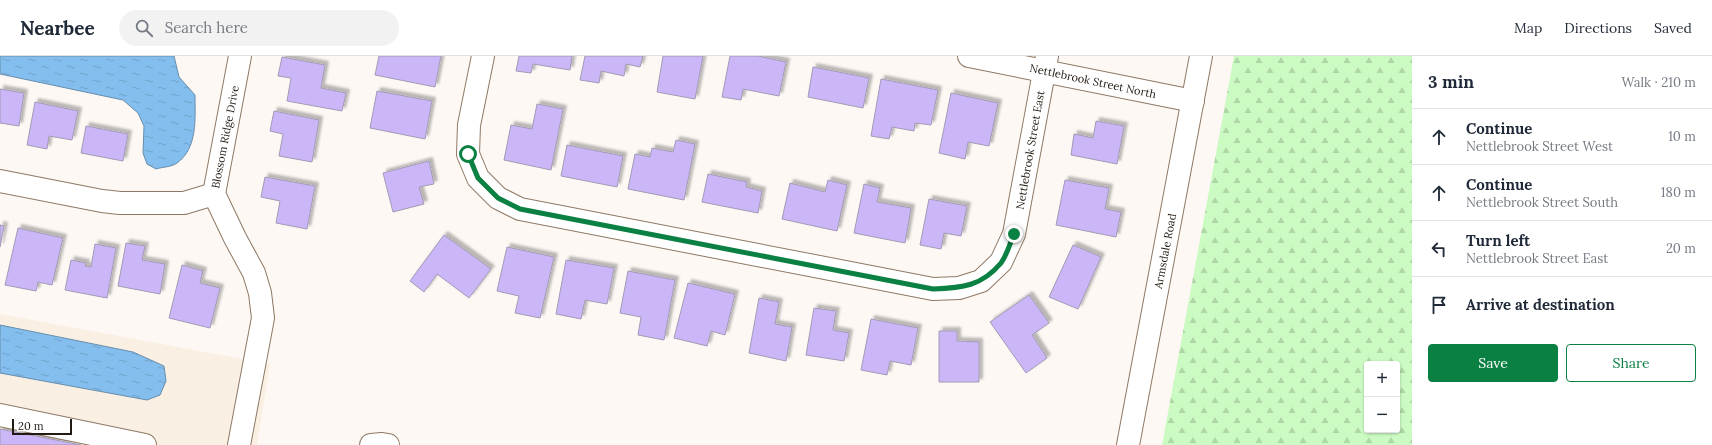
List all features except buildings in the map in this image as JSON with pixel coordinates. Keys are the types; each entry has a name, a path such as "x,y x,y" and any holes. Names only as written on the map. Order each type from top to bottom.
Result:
{"street":[{"name":"Blossom Ridge Drive","path":"239,445 263,318 260,292 254,273 214,194 240,56"},
{"name":"Nettlebrook Street East","path":"483,56 469,125 468,154 478,178 498,198 520,209 933,289 959,288 981,281 1001,262 1014,234 1046,63"},
{"name":"Nettlebrook Street North","path":"969,56 1046,63 1193,101"},
{"name":"Armsdale Road","path":"1128,445 1201,56"},
{"path":"0,181 102,201 184,203 214,194"},
{"path":"0,415 145,445"},
{"path":"371,445 388,445"}],"shaded area":[{"path":"0,314 270,364 257,445 0,445"}],"green space":[{"path":"1234,56 1412,56 1412,445 1162,445"}],"water":[{"path":"0,56 174,56 179,77 195,95 194,132 189,149 184,157 177,163 156,169 147,164 143,153 144,126 138,113 123,100 0,74"},
{"path":"0,325 133,352 164,366 166,381 160,395 147,400 0,373"}],"route":[{"path":"468,154 478,178 498,198 520,209 933,289 959,288 981,281 1001,262 1014,234"}]}
